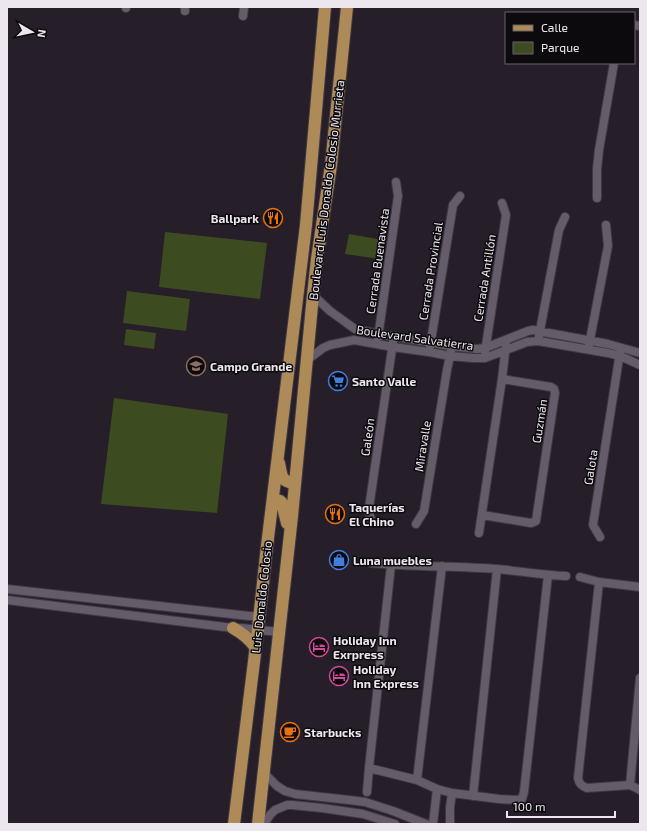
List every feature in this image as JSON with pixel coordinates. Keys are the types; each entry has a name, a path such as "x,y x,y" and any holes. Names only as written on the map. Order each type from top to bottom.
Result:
{"main road":[{"name":"Boulevard Luis Donaldo Colosio Murrieta","path":"288,370 306,225 325,7"},
{"name":"Boulevard Luis Donaldo Colosio Murrieta","path":"306,367 313,294 331,165 347,7"},
{"path":"322,45 333,48 340,74"},
{"path":"306,225 310,237 313,240 320,242"},
{"name":"Luis Donaldo Colosio","path":"258,824 295,484 306,367"},
{"name":"Luis Donaldo Colosio","path":"234,824 288,370"},
{"path":"278,456 283,479 295,484"},
{"path":"273,499 282,503 287,524 290,529"},
{"path":"233,628 251,640 255,647"}],"street":[{"path":"243,16 244,7"},
{"path":"597,198 597,169 599,150 614,64"},
{"name":"Cerrada Buenavista","path":"377,343 398,196 396,182"},
{"name":"Cerrada Provincial","path":"429,352 452,205 460,196"},
{"name":"Cerrada Antillón","path":"485,358 485,348 506,215 502,203"},
{"path":"538,340 559,230 565,217"},
{"path":"588,350 608,246 606,225"},
{"name":"Boulevard Salvatierra","path":"313,294 330,311 355,329 394,337 477,349 485,348 528,331 540,331 590,340 640,353"},
{"path":"354,340 355,329"},
{"name":"Galeón","path":"371,519 369,508 394,337"},
{"path":"479,533 502,378 506,339"},
{"name":"Boulevard Salvatierra","path":"306,367 323,348 354,340 450,356 473,358 485,358 506,349 538,340 620,356 640,363"},
{"name":"Miravalle","path":"416,524 424,512 451,346"},
{"name":"Galota","path":"600,537 593,525 621,348"},
{"name":"Guzmán","path":"482,515 531,523 536,521 555,393 551,386 502,378"},
{"path":"371,563 497,569 548,576 566,576"},
{"path":"367,792 390,565"},
{"path":"417,780 442,566"},
{"path":"473,796 497,569"},
{"path":"369,768 417,780 437,790 452,793 516,800 522,798 524,792 548,576"},
{"path":"580,577 599,582 640,587"},
{"path":"599,582 578,778 579,783 587,788 630,785 640,790"},
{"path":"7,589 259,616"},
{"path":"7,600 233,628 279,632"},
{"path":"123,614 124,602"},
{"path":"630,785 640,678"},
{"path":"263,772 277,786 285,791 295,794 365,802 426,824"},
{"path":"433,824 437,790"},
{"path":"450,824 452,793"},
{"path":"362,814 365,802"},
{"path":"264,824 275,810 287,805 362,814 395,824"}],"green space":[{"path":"165,232 267,243 260,299 159,287"},
{"path":"349,234 383,240 380,259 345,254"},
{"path":"127,291 190,299 186,331 123,323"},
{"path":"126,329 156,333 154,349 124,345"},
{"path":"114,398 228,414 217,513 101,504"}],"place":[{"name":"Ballpark","path":"273,218"},
{"name":"Campo Grande","path":"196,366"},
{"name":"Santo Valle","path":"338,381"},
{"name":"Taquerías El Chino","path":"335,514"},
{"name":"Luna muebles","path":"339,560"},
{"name":"Holiday Inn Exrpress","path":"319,647"},
{"name":"Holiday Inn Express","path":"339,676"},
{"name":"Starbucks","path":"290,732"}]}
